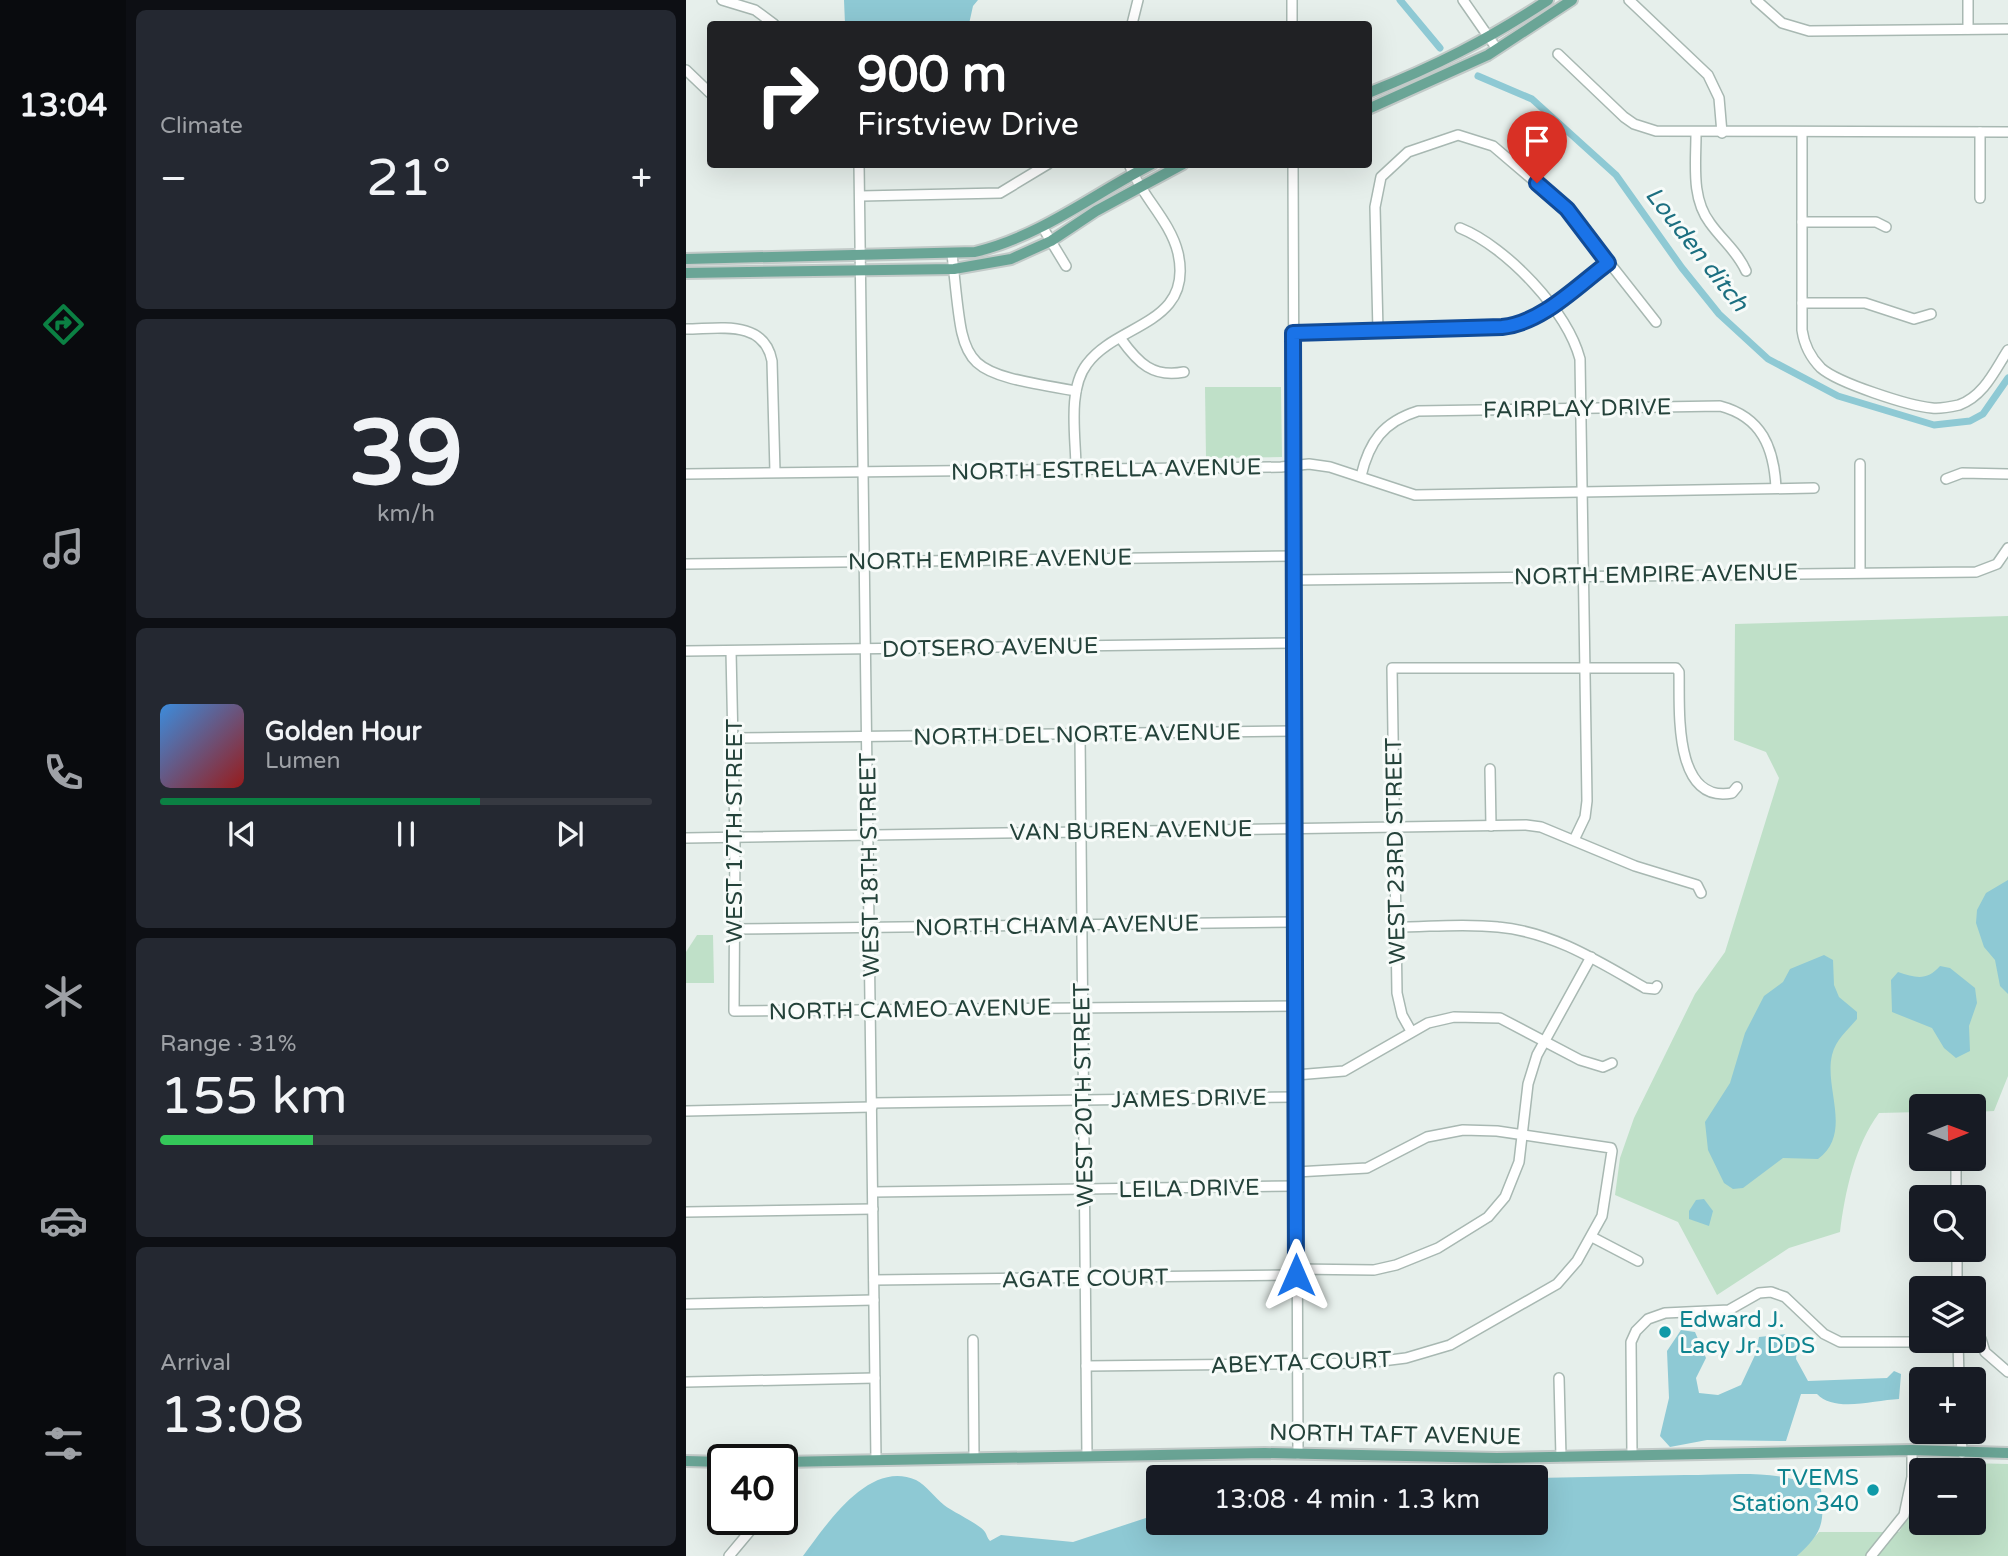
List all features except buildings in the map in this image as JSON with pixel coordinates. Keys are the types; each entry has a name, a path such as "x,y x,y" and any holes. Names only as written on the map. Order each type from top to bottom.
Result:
{"main road":[{"path":"1372,91 1450,60 1490,38 1548,0"},
{"path":"1372,107 1446,76 1497,50 1572,0"},
{"path":"686,273 954,269 1011,259 1051,241 1174,168"},
{"path":"686,259 952,254 1000,246 1043,228 1131,169"},
{"name":"NORTH TAFT AVENUE","path":"798,1462 1087,1455 1561,1457 1912,1450 2008,1453"},
{"path":"686,1461 707,1462"}],"street":[{"path":"722,0 755,10 772,21"},
{"path":"1133,21 1138,0"},
{"path":"1292,0 1292,21"},
{"path":"1463,0 1497,50"},
{"path":"1629,0 1708,75 1719,98 1721,133"},
{"path":"1756,0 1782,23 1802,30 2008,29"},
{"path":"1968,0 1968,29"},
{"path":"1558,54 1634,124 1656,131 1696,134 2008,131"},
{"path":"686,70 707,90"},
{"path":"1802,132 1803,338 1821,368 1854,385 1931,408 1957,405 1979,393 2008,350"},
{"path":"1980,132 1980,198"},
{"path":"1696,134 1697,191 1701,207 1709,222 1740,257 1746,271"},
{"path":"1378,331 1377,187 1381,177 1396,160 1436,140 1465,135 1493,146 1567,209 1657,322"},
{"path":"859,168 861,256"},
{"path":"861,196 994,194 1007,190 1042,168"},
{"path":"1293,168 1295,1272 1298,1454"},
{"path":"1076,469 1076,391 1087,363 1160,314 1171,301 1179,283 1179,261 1175,243 1131,169"},
{"path":"1802,222 1876,222 1886,227"},
{"path":"1043,228 1066,266"},
{"path":"1461,228 1471,232 1533,283 1578,352 1585,576 1586,810 1574,840"},
{"path":"952,254 957,318 963,345 970,359 983,369 1002,377 1076,391"},
{"name":"WEST 18TH STREET","path":"861,256 876,1460"},
{"path":"1293,333 1513,326 1550,306 1608,263"},
{"path":"1802,303 1865,303 1914,319 1931,314"},
{"path":"686,329 746,330 756,334 768,347 772,361 775,472"},
{"path":"1121,339 1149,369 1165,374 1184,372"},
{"name":"FAIRPLAY DRIVE","path":"1361,477 1366,455 1376,436 1403,416 1430,410 1709,406 1730,409 1749,419 1769,443 1776,488"},
{"name":"NORTH ESTRELLA AVENUE","path":"686,474 1318,464 1415,495 1814,488"},
{"path":"1860,464 1860,571"},
{"path":"1946,480 1962,473 2008,474"},
{"name":"NORTH EMPIRE AVENUE","path":"1294,580 1983,571 1997,564 2008,548"},
{"name":"NORTH EMPIRE AVENUE","path":"686,564 1294,556"},
{"name":"DOTSERO AVENUE","path":"686,652 1295,643"},
{"name":"WEST 17TH STREET","path":"732,651 734,1011"},
{"name":"WEST 23RD STREET","path":"1411,1031 1402,1015 1397,993 1392,668 1585,668"},
{"path":"1585,668 1678,670 1679,737 1687,763 1707,788 1724,794 1732,793 1737,787"},
{"name":"NORTH DEL NORTE AVENUE","path":"734,738 1295,731"},
{"name":"WEST 20TH STREET","path":"1080,735 1087,1455"},
{"path":"1490,769 1491,826"},
{"name":"VAN BUREN AVENUE","path":"686,838 1535,826 1635,866 1697,885 1701,893"},
{"name":"NORTH CHAMA AVENUE","path":"734,929 1296,922"},
{"path":"1396,927 1478,926 1512,929 1559,942 1645,988 1655,989 1657,985"},
{"name":"AGATE COURT","path":"874,1280 1085,1278 1384,1268 1438,1248 1488,1217 1499,1204 1518,1162 1528,1084 1544,1040 1591,957"},
{"name":"NORTH CAMEO AVENUE","path":"734,1011 1295,1006"},
{"path":"1296,1075 1344,1071 1411,1031 1442,1019 1494,1017 1596,1066 1607,1067 1612,1063"},
{"name":"JAMES DRIVE","path":"686,1111 1083,1099 1296,1097"},
{"path":"1296,1172 1367,1168 1385,1161 1417,1141 1449,1131 1523,1134"},
{"name":"ABEYTA COURT","path":"1086,1366 1297,1364 1394,1360 1450,1345 1557,1284 1591,1237 1607,1198 1611,1148 1523,1134"},
{"name":"LEILA DRIVE","path":"873,1192 1296,1186"},
{"path":"686,1212 873,1209"},
{"path":"1591,1237 1638,1261"},
{"path":"1632,1455 1631,1342 1643,1323 1660,1314 1729,1310 1759,1293 1771,1292 1785,1297 1824,1334 1840,1342 1909,1341"},
{"path":"686,1304 874,1300"},
{"path":"973,1340 974,1458"},
{"path":"1986,1353 2008,1372"},
{"path":"686,1382 875,1378"},
{"path":"1559,1378 1561,1457"},
{"path":"1962,1444 1962,1453"},
{"path":"1871,1556 1904,1515 1912,1477 1912,1450"},
{"path":"729,1556 747,1535"}],"green space":[{"path":"1205,387 1281,387 1282,457 1206,458"},
{"path":"2008,616 2008,1076 1994,1111 1986,1111 1986,1094 1909,1094 1909,1112 1879,1113 1857,1154 1840,1232 1789,1248 1717,1295 1678,1222 1615,1195 1620,1158 1634,1118 1695,994 1725,952 1779,778 1766,752 1734,740 1735,624"},
{"path":"697,935 713,935 714,983 686,983 686,952"},
{"path":"1986,1463 2008,1464 2008,1556 1797,1556 1819,1532 1899,1532 1909,1512 1909,1535 1986,1535"}],"water":[{"path":"844,0 978,0 973,6 970,21 845,21"},
{"path":"2008,880 2008,994 2000,986 1995,960 1984,947 1976,923 1977,910 1986,893"},
{"path":"1824,955 1833,960 1834,985 1839,997 1857,1012 1857,1019 1839,1040 1832,1055 1831,1082 1836,1124 1834,1137 1818,1159 1783,1158 1743,1188 1733,1189 1724,1183 1708,1150 1705,1122 1730,1083 1745,1033 1764,996 1783,982 1790,969"},
{"path":"1940,966 1950,968 1975,988 1977,1003 1969,1026 1970,1051 1956,1058 1944,1048 1932,1028 1892,1012 1891,980 1898,972 1921,977"},
{"path":"1704,1199 1713,1211 1709,1226 1689,1219 1689,1211 1696,1200"},
{"path":"1681,1330 1695,1332 1706,1358 1696,1378 1699,1393 1718,1395 1741,1385 1756,1353 1759,1337 1786,1334 1798,1339 1796,1359 1808,1381 1887,1378 1894,1371 1901,1374 1899,1399 1844,1404 1825,1400 1817,1394 1801,1394 1786,1441 1707,1440 1670,1447 1660,1436 1669,1398 1667,1351"},
{"path":"1771,1475 1805,1482 1821,1489 1822,1520 1817,1534 1797,1556 803,1556 851,1498 866,1486 899,1476 920,1482 944,1505 982,1529 990,1541 1001,1535 1073,1542 1146,1518 1146,1535 1548,1535 1548,1478"}],"waterway":[{"name":"Louden ditch","path":"1400,0 1440,48"},
{"name":"Louden ditch","path":"1478,76 1532,99 1616,175 1682,268 1719,314 1768,359 1838,396 1934,425 1970,421 1983,414 2008,378"}],"place":[{"name":"Edward J. Lacy Jr. DDS","path":"1665,1332"},
{"name":"TVEMS Station 340","path":"1873,1490"}],"route":[{"path":"1296,1275 1293,333 1502,327 1524,323 1608,263 1577,220 1537,183"}]}
